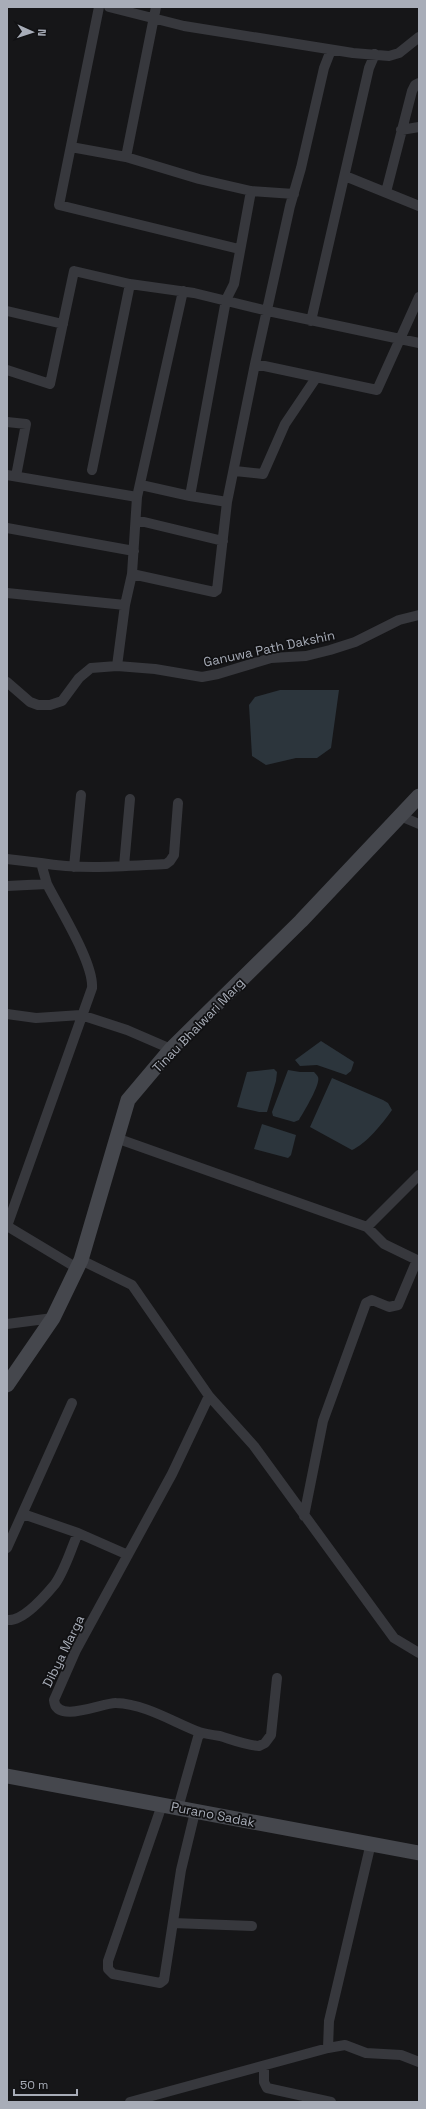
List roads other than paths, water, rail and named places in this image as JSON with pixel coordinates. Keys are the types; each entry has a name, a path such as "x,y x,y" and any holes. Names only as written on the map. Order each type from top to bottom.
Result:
{"street":[{"path":"99,7 59,205 239,249"},
{"path":"109,7 184,26 331,50 389,56 399,54 419,36"},
{"path":"126,157 156,7"},
{"path":"132,574 215,592 218,590 227,502 235,471 255,364 324,68 331,50"},
{"path":"311,321 369,68 375,54"},
{"path":"386,192 412,91 415,85 419,83"},
{"path":"401,130 419,127"},
{"path":"71,147 126,157 199,179 251,191 294,194"},
{"path":"345,176 419,206"},
{"path":"190,496 226,300 234,284 239,249 251,191"},
{"path":"7,370 50,384 74,271 130,284 183,291 226,300 268,312 401,338 419,343"},
{"path":"92,470 130,284"},
{"path":"117,666 125,605 132,574 137,497 141,485 183,291"},
{"path":"255,364 377,390 419,297"},
{"path":"7,311 63,324"},
{"path":"235,471 263,474 286,424 316,378"},
{"path":"7,422 26,424 12,476 137,497"},
{"path":"141,485 190,496 227,502"},
{"path":"136,520 223,541"},
{"path":"7,528 134,550"},
{"path":"7,593 125,605"},
{"name":"Ganuwa Path Dakshin","path":"7,682 30,702 38,705 50,705 62,701 79,678 91,668 117,666 155,669 202,677 218,674 271,658 306,656 330,650 355,642 400,620 419,615"},
{"path":"74,867 81,795"},
{"name":"Tinau Bhalwari Marg","path":"7,1385 53,1318 79,1264 128,1100 171,1049 300,921 361,856 378,841 419,796"},
{"path":"124,866 130,799"},
{"path":"7,859 74,867 166,864 170,861 174,854 178,803"},
{"path":"400,816 419,824"},
{"path":"41,863 47,884 88,964 92,980 92,988 81,1015 7,1226 79,1264 132,1285 209,1396 254,1446 394,1638 419,1653"},
{"path":"7,886 47,884"},
{"path":"7,1014 36,1018 81,1015 127,1030 171,1049"},
{"path":"116,1138 367,1227 384,1244 418,1261 398,1305 389,1307 372,1300 366,1303 323,1421 304,1516"},
{"path":"367,1227 419,1175"},
{"path":"7,1324 53,1318"},
{"name":"Dibya Marga","path":"209,1396 172,1474 76,1650 54,1700 54,1704 57,1708 76,1711 83,1711 115,1702 135,1705 201,1733 258,1746 265,1743 271,1735 277,1678"},
{"path":"7,1548 72,1403"},
{"path":"22,1514 78,1533 128,1555"},
{"path":"7,1620 13,1621 22,1617 55,1583 78,1533"},
{"path":"178,1808 198,1737 201,1733"},
{"name":"Purano Sadak","path":"7,1776 419,1853"},
{"path":"162,1805 108,1961 108,1969 113,1974 160,1983 164,1980 181,1870 195,1812"},
{"path":"328,2048 329,2021 371,1843"},
{"path":"173,1924 252,1926"},
{"path":"130,2102 328,2048 348,2046 366,2053 401,2055 419,2062"},
{"path":"264,2066 264,2082 267,2088 331,2102"}]}
